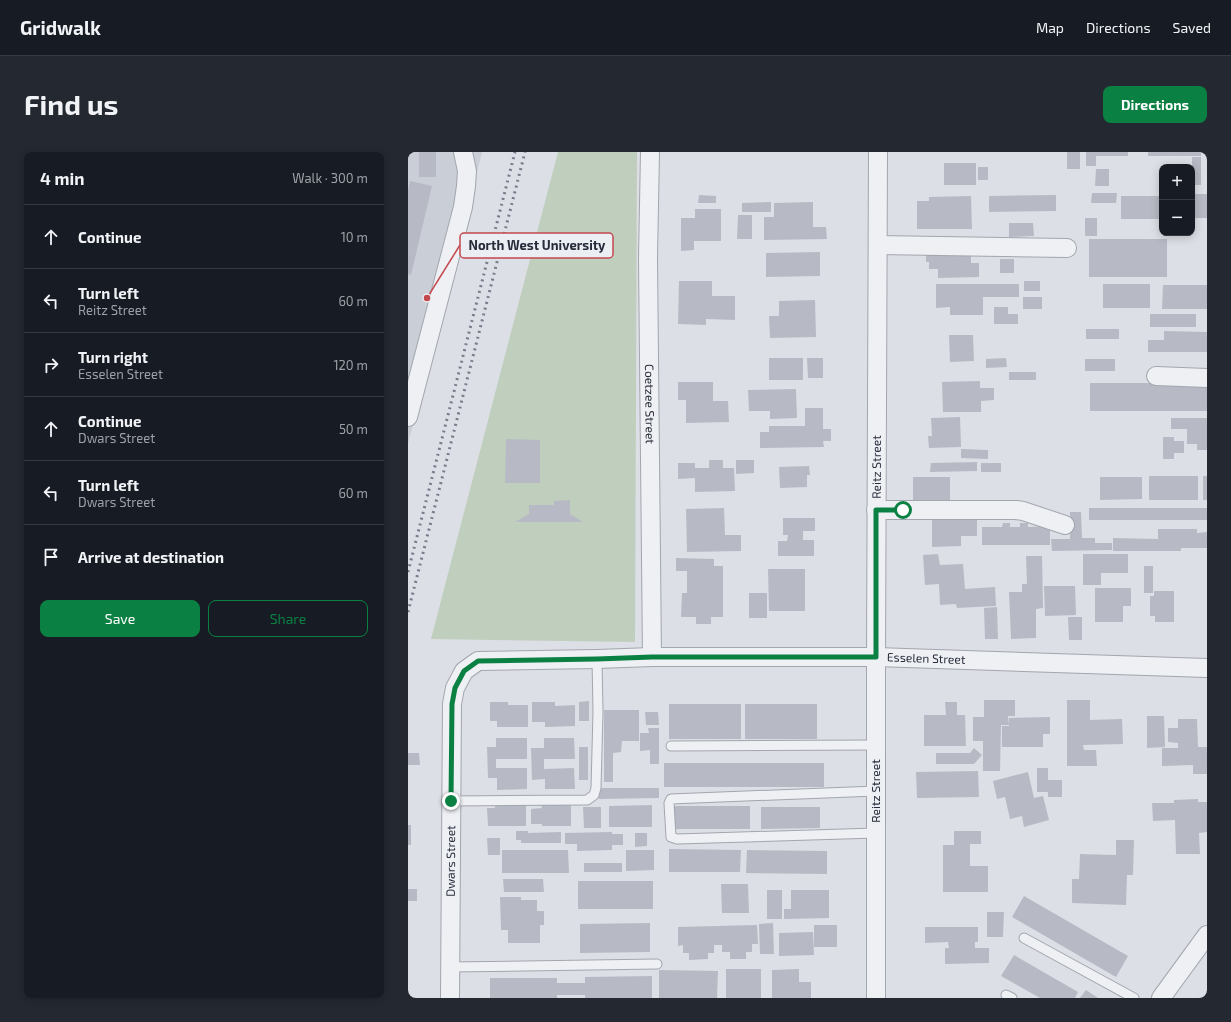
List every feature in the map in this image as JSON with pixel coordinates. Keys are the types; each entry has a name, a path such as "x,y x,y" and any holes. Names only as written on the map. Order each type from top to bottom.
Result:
{"street":[{"path":"408,417 463,208 467,171 463,152"},
{"name":"Coetzee Street","path":"650,152 648,258 652,657"},
{"name":"Reitz Street","path":"876,998 878,152"},
{"path":"878,245 1067,248"},
{"path":"1156,376 1207,378"},
{"path":"876,510 1016,510 1064,526"},
{"name":"Esselen Street","path":"597,659 652,657 876,657 1207,668"},
{"name":"Dwars Street","path":"450,998 452,704 455,688 464,671 478,661 597,659"},
{"path":"1163,997 1207,935"}],"lane":[{"path":"451,801 587,800 594,796 596,788 598,712 597,659"},
{"path":"671,746 876,745"},
{"path":"876,791 671,799 669,803 671,836 677,839 876,833"},
{"path":"1024,938 1134,998"},
{"path":"450,967 657,964"}],"shaded area":[{"path":"408,152 482,152 408,444"}],"green space":[{"path":"558,152 637,152 635,642 431,639"}],"building":[{"path":"419,152 436,152 436,177 419,177"},
{"path":"1067,152 1080,152 1080,169 1067,169"},
{"path":"1086,152 1128,152 1128,156 1096,156 1096,166 1086,166"},
{"path":"1148,152 1201,152 1201,156 1148,156"},
{"path":"1192,157 1201,157 1201,185 1195,185 1195,164 1192,164"},
{"path":"944,163 976,163 976,185 944,185"},
{"path":"978,167 988,167 988,180 978,180"},
{"path":"1096,169 1109,169 1109,186 1095,186"},
{"path":"410,181 432,186 411,275 408,274 408,190"},
{"path":"1092,193 1117,193 1116,203 1091,203"},
{"path":"1195,194 1207,194 1207,218 1195,218"},
{"path":"699,195 716,196 716,203 698,203"},
{"path":"1056,195 1056,211 989,212 989,196"},
{"path":"971,196 972,229 917,229 917,201 929,201 929,197"},
{"path":"1121,196 1159,196 1159,219 1121,219"},
{"path":"771,202 771,212 742,212 742,203"},
{"path":"813,202 813,227 826,227 827,239 764,240 764,217 774,217 774,203"},
{"path":"695,209 721,209 721,241 694,241 694,250 681,251 681,218 695,218"},
{"path":"738,215 752,215 752,239 737,239"},
{"path":"1085,218 1097,218 1097,236 1085,236"},
{"path":"1009,223 1033,223 1034,236 1009,237"},
{"path":"1089,239 1167,239 1167,277 1089,277"},
{"path":"926,249 971,249 971,263 979,263 979,277 938,278 938,269 929,269 929,262 926,262"},
{"path":"820,252 820,276 766,277 766,253"},
{"path":"1000,259 1014,259 1014,273 1000,273"},
{"path":"679,281 712,281 712,296 735,296 735,320 706,319 706,325 678,324"},
{"path":"1024,281 1040,281 1040,291 1024,291"},
{"path":"936,284 1019,284 1019,297 983,297 983,315 950,315 950,307 936,308"},
{"path":"1103,284 1150,284 1150,308 1103,308"},
{"path":"1163,285 1207,285 1207,309 1162,309"},
{"path":"1023,297 1042,297 1042,309 1023,309"},
{"path":"815,300 816,337 770,338 769,316 779,316 779,301"},
{"path":"994,307 1008,307 1008,314 1018,314 1018,324 994,324"},
{"path":"1150,314 1196,314 1196,327 1150,327"},
{"path":"1086,329 1119,329 1119,339 1086,339"},
{"path":"1164,331 1207,332 1207,352 1148,352 1148,340 1164,340"},
{"path":"949,335 973,335 974,361 950,362"},
{"path":"769,358 803,358 803,380 769,380"},
{"path":"807,358 823,358 823,378 808,378"},
{"path":"1006,358 1007,367 986,368 986,359"},
{"path":"1085,359 1115,359 1115,371 1085,371"},
{"path":"1009,372 1036,372 1036,380 1009,380"},
{"path":"980,381 980,388 994,388 994,400 981,401 981,412 943,412 942,382"},
{"path":"678,382 713,382 713,401 728,401 729,422 686,423 686,400 678,400"},
{"path":"1090,383 1207,383 1207,411 1090,411"},
{"path":"796,389 797,418 770,419 770,411 749,411 748,390"},
{"path":"805,408 823,408 823,429 831,429 831,441 823,441 824,447 760,448 760,432 769,432 769,426 805,426"},
{"path":"960,417 961,447 929,448 928,436 932,436 931,418"},
{"path":"1171,418 1207,418 1207,450 1197,450 1197,444 1187,444 1187,429 1171,429"},
{"path":"1163,437 1174,437 1174,441 1184,441 1184,453 1174,453 1174,459 1163,459"},
{"path":"506,439 540,440 540,483 505,483"},
{"path":"961,449 988,450 988,459 961,458"},
{"path":"709,460 723,460 723,468 734,468 735,491 695,492 695,478 678,479 678,463 695,463 695,468 709,468"},
{"path":"736,460 754,460 754,473 736,474"},
{"path":"977,462 977,471 930,472 931,463"},
{"path":"981,463 1001,463 1001,472 981,472"},
{"path":"809,466 810,475 807,475 807,487 780,488 779,467"},
{"path":"1149,476 1198,476 1198,500 1149,500"},
{"path":"1203,476 1207,476 1207,500 1203,500"},
{"path":"913,477 950,477 950,500 913,500"},
{"path":"1100,477 1142,477 1142,499 1100,500"},
{"path":"570,500 570,514 583,522 515,522 529,514 529,505 554,505 554,501"},
{"path":"724,508 725,535 741,535 741,551 687,552 686,509"},
{"path":"1089,508 1207,508 1207,520 1089,520"},
{"path":"984,512 984,519 977,519 977,536 961,536 961,546 932,547 932,518"},
{"path":"1070,512 1081,512 1082,538 1095,538 1095,543 1112,543 1112,550 1052,551 1051,539 1070,539"},
{"path":"783,518 815,518 815,531 803,531 803,540 814,540 814,556 778,556 778,541 787,541 788,535 783,535"},
{"path":"1003,523 1010,523 1010,527 1020,527 1020,523 1028,523 1028,527 1050,526 1050,545 982,545 982,527 1002,527"},
{"path":"1158,529 1197,529 1197,533 1207,532 1207,548 1181,548 1181,551 1113,551 1113,538 1158,539"},
{"path":"938,554 940,565 963,564 965,589 995,587 996,606 957,608 956,604 940,605 939,584 925,585 923,555"},
{"path":"1083,554 1128,554 1128,573 1101,573 1101,585 1083,585"},
{"path":"1026,556 1042,556 1043,608 1036,609 1036,638 1011,639 1009,592 1022,592 1022,584 1027,584"},
{"path":"676,558 714,559 714,566 723,566 723,617 711,617 711,624 696,624 696,617 681,617 682,593 687,593 687,571 676,571"},
{"path":"1144,566 1153,566 1153,593 1144,593"},
{"path":"768,569 805,569 805,611 769,611"},
{"path":"1044,586 1075,586 1076,615 1045,616"},
{"path":"1095,588 1131,588 1131,606 1123,606 1123,622 1095,622"},
{"path":"1154,591 1174,591 1174,622 1155,622 1155,616 1150,616 1150,596 1154,596"},
{"path":"749,593 767,593 767,618 749,618"},
{"path":"997,607 998,639 985,639 984,608"},
{"path":"1068,617 1082,617 1082,640 1069,640"},
{"path":"984,700 1015,700 1015,716 1008,716 1009,725 1001,725 1000,771 983,771 983,741 973,741 973,717 984,717"},
{"path":"1067,700 1090,700 1090,720 1122,719 1123,744 1083,745 1084,750 1096,750 1097,766 1067,766"},
{"path":"589,701 589,721 579,721 579,702"},
{"path":"490,702 508,702 508,705 528,705 528,727 497,727 497,721 490,721"},
{"path":"532,702 555,702 555,706 575,705 575,726 545,727 545,722 532,722"},
{"path":"945,702 957,702 957,715 965,715 966,746 924,746 924,715 946,715"},
{"path":"669,704 741,704 741,739 669,739"},
{"path":"745,704 817,704 817,739 745,739"},
{"path":"604,710 639,710 639,741 622,741 621,752 613,753 613,782 604,782"},
{"path":"645,712 658,712 659,725 646,725"},
{"path":"1147,716 1164,716 1165,747 1147,748"},
{"path":"1050,717 1050,734 1043,734 1043,747 1002,747 1002,726 1009,726 1009,718"},
{"path":"1178,719 1197,719 1198,747 1207,747 1207,774 1193,774 1193,765 1162,766 1162,748 1178,748 1178,743 1168,742 1168,728 1178,728"},
{"path":"648,728 659,728 659,764 650,764 650,750 640,751 640,733 649,733"},
{"path":"496,738 527,738 527,759 496,759 496,768 527,768 527,789 497,790 497,778 488,778 487,747 496,747"},
{"path":"544,738 574,738 575,759 544,759 544,769 574,768 575,789 545,789 545,779 532,780 531,748 544,748"},
{"path":"579,747 588,747 588,780 579,780"},
{"path":"974,748 982,755 974,764 936,764 936,753 970,753"},
{"path":"408,753 419,753 420,765 408,765"},
{"path":"664,763 824,763 824,787 664,787"},
{"path":"1037,768 1048,768 1048,780 1062,780 1062,797 1048,797 1048,792 1037,792"},
{"path":"978,771 979,797 917,798 916,772"},
{"path":"1028,772 1034,798 1043,796 1049,820 1024,827 1022,816 1010,819 1005,797 997,799 993,781"},
{"path":"599,788 659,788 659,798 599,799"},
{"path":"1198,799 1198,802 1207,802 1207,832 1199,833 1200,854 1176,854 1175,820 1153,821 1152,803 1174,803 1174,800"},
{"path":"526,804 526,826 488,826 487,808 495,808 495,805"},
{"path":"541,805 571,805 571,826 542,826 542,824 531,824 531,809 542,808"},
{"path":"652,805 652,827 609,827 609,806"},
{"path":"672,806 750,806 750,829 672,829"},
{"path":"583,807 601,807 601,828 584,828"},
{"path":"761,807 820,807 820,828 761,829"},
{"path":"408,825 411,825 411,845 408,845"},
{"path":"516,831 528,831 528,833 561,832 561,843 521,843 521,840 516,840"},
{"path":"954,831 981,831 981,844 970,844 970,866 988,866 988,892 943,892 943,845 954,845"},
{"path":"612,832 612,834 623,834 623,845 612,845 612,850 577,851 577,844 565,844 565,833"},
{"path":"635,833 647,833 647,846 635,847"},
{"path":"487,838 500,838 500,855 488,855"},
{"path":"1116,840 1134,840 1133,875 1127,875 1126,905 1072,903 1072,879 1079,879 1080,854 1116,855"},
{"path":"669,849 741,850 740,872 669,872"},
{"path":"502,850 568,850 569,873 502,873"},
{"path":"626,850 654,850 654,870 626,871"},
{"path":"747,850 827,851 827,874 746,873"},
{"path":"584,863 622,863 622,872 584,872"},
{"path":"503,879 543,879 544,892 504,892"},
{"path":"578,881 653,881 653,909 578,909"},
{"path":"721,884 748,884 749,913 722,913"},
{"path":"408,889 417,889 417,901 408,901"},
{"path":"767,890 782,890 782,919 767,919"},
{"path":"791,890 829,890 829,918 784,919 784,909 791,909"},
{"path":"1024,896 1128,956 1116,977 1012,917"},
{"path":"500,897 521,897 521,900 537,900 537,911 544,911 544,925 540,925 540,943 508,943 508,930 501,930"},
{"path":"987,912 1004,912 1003,937 987,937"},
{"path":"650,923 650,952 580,953 580,924"},
{"path":"773,923 774,954 760,954 759,924"},
{"path":"757,925 758,944 752,944 752,952 746,952 746,959 730,959 730,952 722,952 722,945 714,945 714,953 708,953 708,959 689,960 689,953 683,953 683,945 678,946 678,927"},
{"path":"814,925 837,925 837,947 814,947"},
{"path":"925,927 978,927 978,942 975,942 975,948 989,948 989,963 945,964 945,948 949,948 948,942 925,943"},
{"path":"813,932 814,955 779,956 779,933"},
{"path":"1014,955 1078,992 1075,998 1040,998 1001,976"},
{"path":"726,969 761,969 761,998 726,998"},
{"path":"799,969 799,982 811,982 811,998 772,998 772,970"},
{"path":"659,970 718,971 717,998 659,998"},
{"path":"652,976 652,998 585,998 585,995 557,995 557,998 490,998 490,978 557,978 557,983 585,983 585,977"},
{"path":"1086,990 1098,998 1080,998"}],"railway":[{"path":"408,572 515,152"},
{"path":"408,612 525,152"}],"place":[{"name":"North West University","path":"427,298"}],"route":[{"path":"451,801 452,704 455,688 464,671 478,661 652,657 876,657 876,510 903,510"}]}
